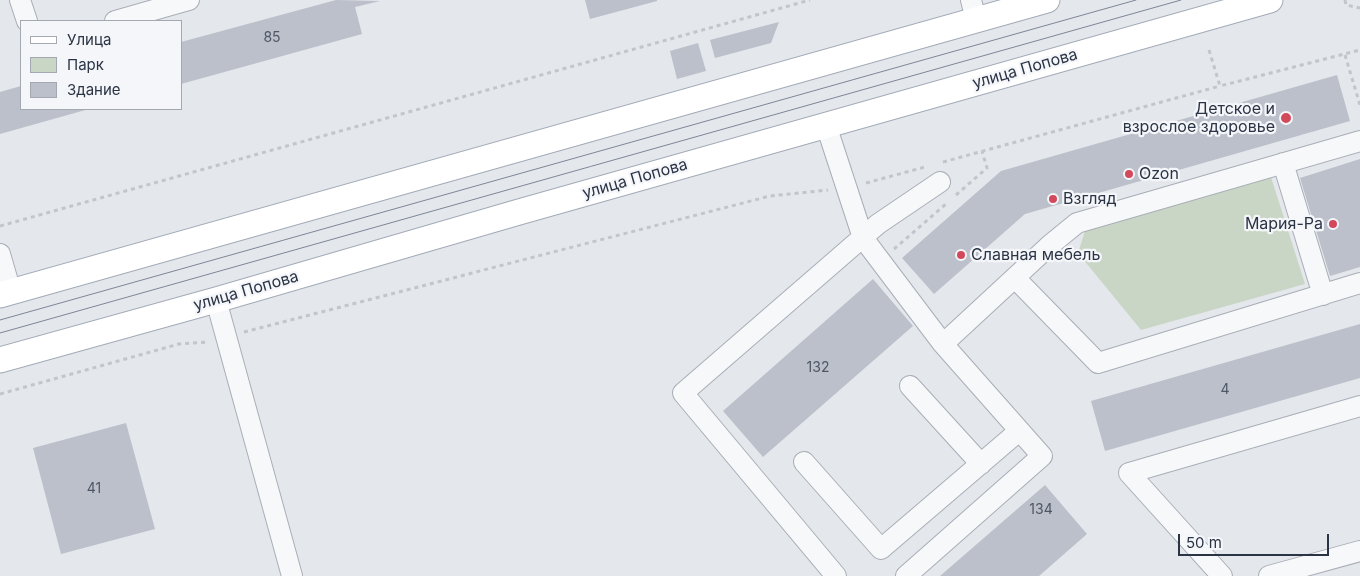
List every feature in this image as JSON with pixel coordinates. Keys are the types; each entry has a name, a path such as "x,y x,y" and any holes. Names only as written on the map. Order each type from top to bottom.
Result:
{"main road":[{"path":"6,294 974,10 1047,0"},
{"name":"улица Попова","path":"0,360 1270,0"}],"lane":[{"path":"20,0 27,20"},
{"path":"118,20 188,0"},
{"path":"826,125 863,238 943,344 1042,456 906,576"},
{"path":"943,344 1050,245 1077,223 1360,141"},
{"path":"1283,163 1323,295"},
{"path":"836,576 683,393 938,173"},
{"path":"0,254 6,294"},
{"path":"1015,278 1098,362 1360,283"},
{"path":"216,300 292,576"},
{"path":"910,386 981,464"},
{"path":"1222,576 1129,473 1360,406"},
{"path":"804,462 881,549 1019,432"},
{"path":"1269,576 1360,551"}],"path":[{"path":"0,226 810,0"},
{"path":"1345,0 1346,5 1360,8"},
{"path":"1209,50 1220,86"},
{"path":"938,173 1220,86 1360,50"},
{"path":"1345,55 1360,105"},
{"path":"0,394 178,344 206,342 226,337 770,196 846,188 928,166"}],"green space":[{"path":"1271,177 1305,284 1141,330 1078,253 1085,231"}],"building":[{"path":"336,0 380,1 355,7 362,34 182,84 182,42"},
{"path":"585,0 657,0 657,1 590,19"},
{"path":"779,22 771,43 715,58 710,40"},
{"path":"698,43 706,71 677,79 670,51"},
{"path":"1337,75 1350,121 1025,214 934,294 902,258 1001,171"},
{"path":"20,86 20,110 85,110 0,134 0,92"},
{"path":"1360,159 1360,267 1330,276 1300,178"},
{"path":"873,279 913,326 763,457 723,411"},
{"path":"1360,324 1360,378 1105,451 1091,401"},
{"path":"126,423 155,529 61,554 33,448"},
{"path":"1045,485 1087,534 1039,576 940,576"}],"tram line":[{"path":"0,320 1136,0"},
{"path":"0,333 1181,0"}],"place":[{"name":"Детское и взрослое здоровье","path":"1286,118"},
{"name":"Ozon","path":"1129,174"},
{"name":"Взгляд","path":"1053,199"},
{"name":"Мария-Ра","path":"1333,224"},
{"name":"Славная мебель","path":"961,255"}]}
